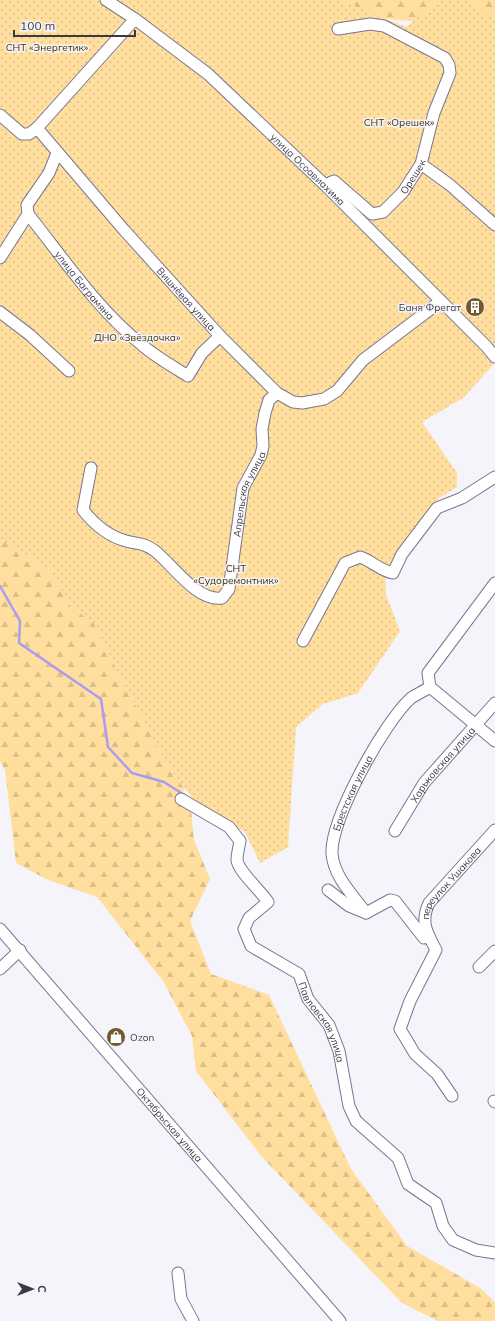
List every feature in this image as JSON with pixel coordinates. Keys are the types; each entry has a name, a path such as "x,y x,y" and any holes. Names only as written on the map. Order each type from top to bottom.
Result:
{"street":[{"name":"улица Осоавиахима","path":"106,0 135,19 208,74 325,185 486,346 495,357"},
{"path":"0,115 22,134 29,134 37,128 135,19"},
{"name":"Орешек","path":"325,185 334,181 372,214 383,212 403,192 421,164 434,114 450,73 449,65 445,58 384,26 370,24 338,29"},
{"name":"Вишнёвая улица","path":"37,128 57,153 220,336 277,393 293,402 302,403 324,399 337,391 363,360 440,301"},
{"path":"0,258 28,214 27,206 49,173 57,153"},
{"path":"421,164 450,185 495,225"},
{"name":"улица Баграмяна","path":"28,214 99,302 121,325 141,345 188,376 202,353 220,336"},
{"path":"0,312 30,336 69,371"},
{"name":"Апрельская улица","path":"91,468 83,510 92,523 115,537 128,542 144,544 170,564 183,579 196,589 214,599 222,598 229,589 244,488 261,456 263,446 262,428 265,414 269,400 277,393"},
{"path":"303,641 345,563 360,557 371,560 385,572 393,573 397,568 402,554 436,508 462,498 495,477"},
{"path":"495,583 428,673 430,687 495,741"},
{"name":"Брестская улица","path":"366,914 336,872 332,853 342,813 366,761 394,720 412,698 430,687"},
{"name":"Харьковская улица","path":"395,831 424,783 495,703"},
{"name":"Павловская улица","path":"181,799 229,827 240,841 237,861 246,876 260,890 268,902 249,918 244,929 251,946 299,974 308,999 329,1025 339,1051 349,1106 356,1121 398,1158 408,1184 436,1203 443,1226 453,1240 476,1250 495,1253"},
{"name":"переулок Ушакова","path":"452,1096 437,1074 415,1054 400,1029 410,1001 436,950 429,936 424,914 429,903 495,830"},
{"path":"328,890 349,906 366,914 390,900 395,901 424,938 429,936"},
{"name":"Октябрьская улица","path":"0,929 20,950 340,1321"},
{"path":"0,969 20,950"},
{"path":"479,967 495,951"},
{"path":"178,1273 181,1299 194,1321"}],"green space":[{"name":"СНТ «Судоремонтник»","path":"0,0 339,0 406,27 440,0 468,0 495,21 495,363 463,398 422,422 457,473 457,487 439,498 385,571 386,595 400,631 358,693 323,704 296,727 288,847 260,863 245,832 194,800 169,768 119,674 94,623 69,606 51,570 0,539"},
{"path":"312,0 495,0 495,97 476,54 412,21 344,15"},
{"path":"0,539 51,570 69,606 94,623 119,674 169,768 185,789 176,798 191,810 194,840 210,879 190,921 211,974 269,995 351,1169 407,1246 480,1288 495,1302 495,1321 438,1321 402,1303 262,1157 196,1071 192,1036 163,981 97,897 48,880 16,863 5,770 0,761"}],"waterway":[{"path":"0,586 20,621 19,643 101,699 108,747 132,773 164,782 186,796"}],"place":[{"name":"Баня Фрегат","path":"475,307"},
{"name":"Ozon","path":"116,1037"}],"park label":[{"name":"СНТ «Энергетик»","path":"47,47"},
{"name":"СНТ «Орешек»","path":"399,122"},
{"name":"ДНО «Звёздочка»","path":"137,337"}]}
